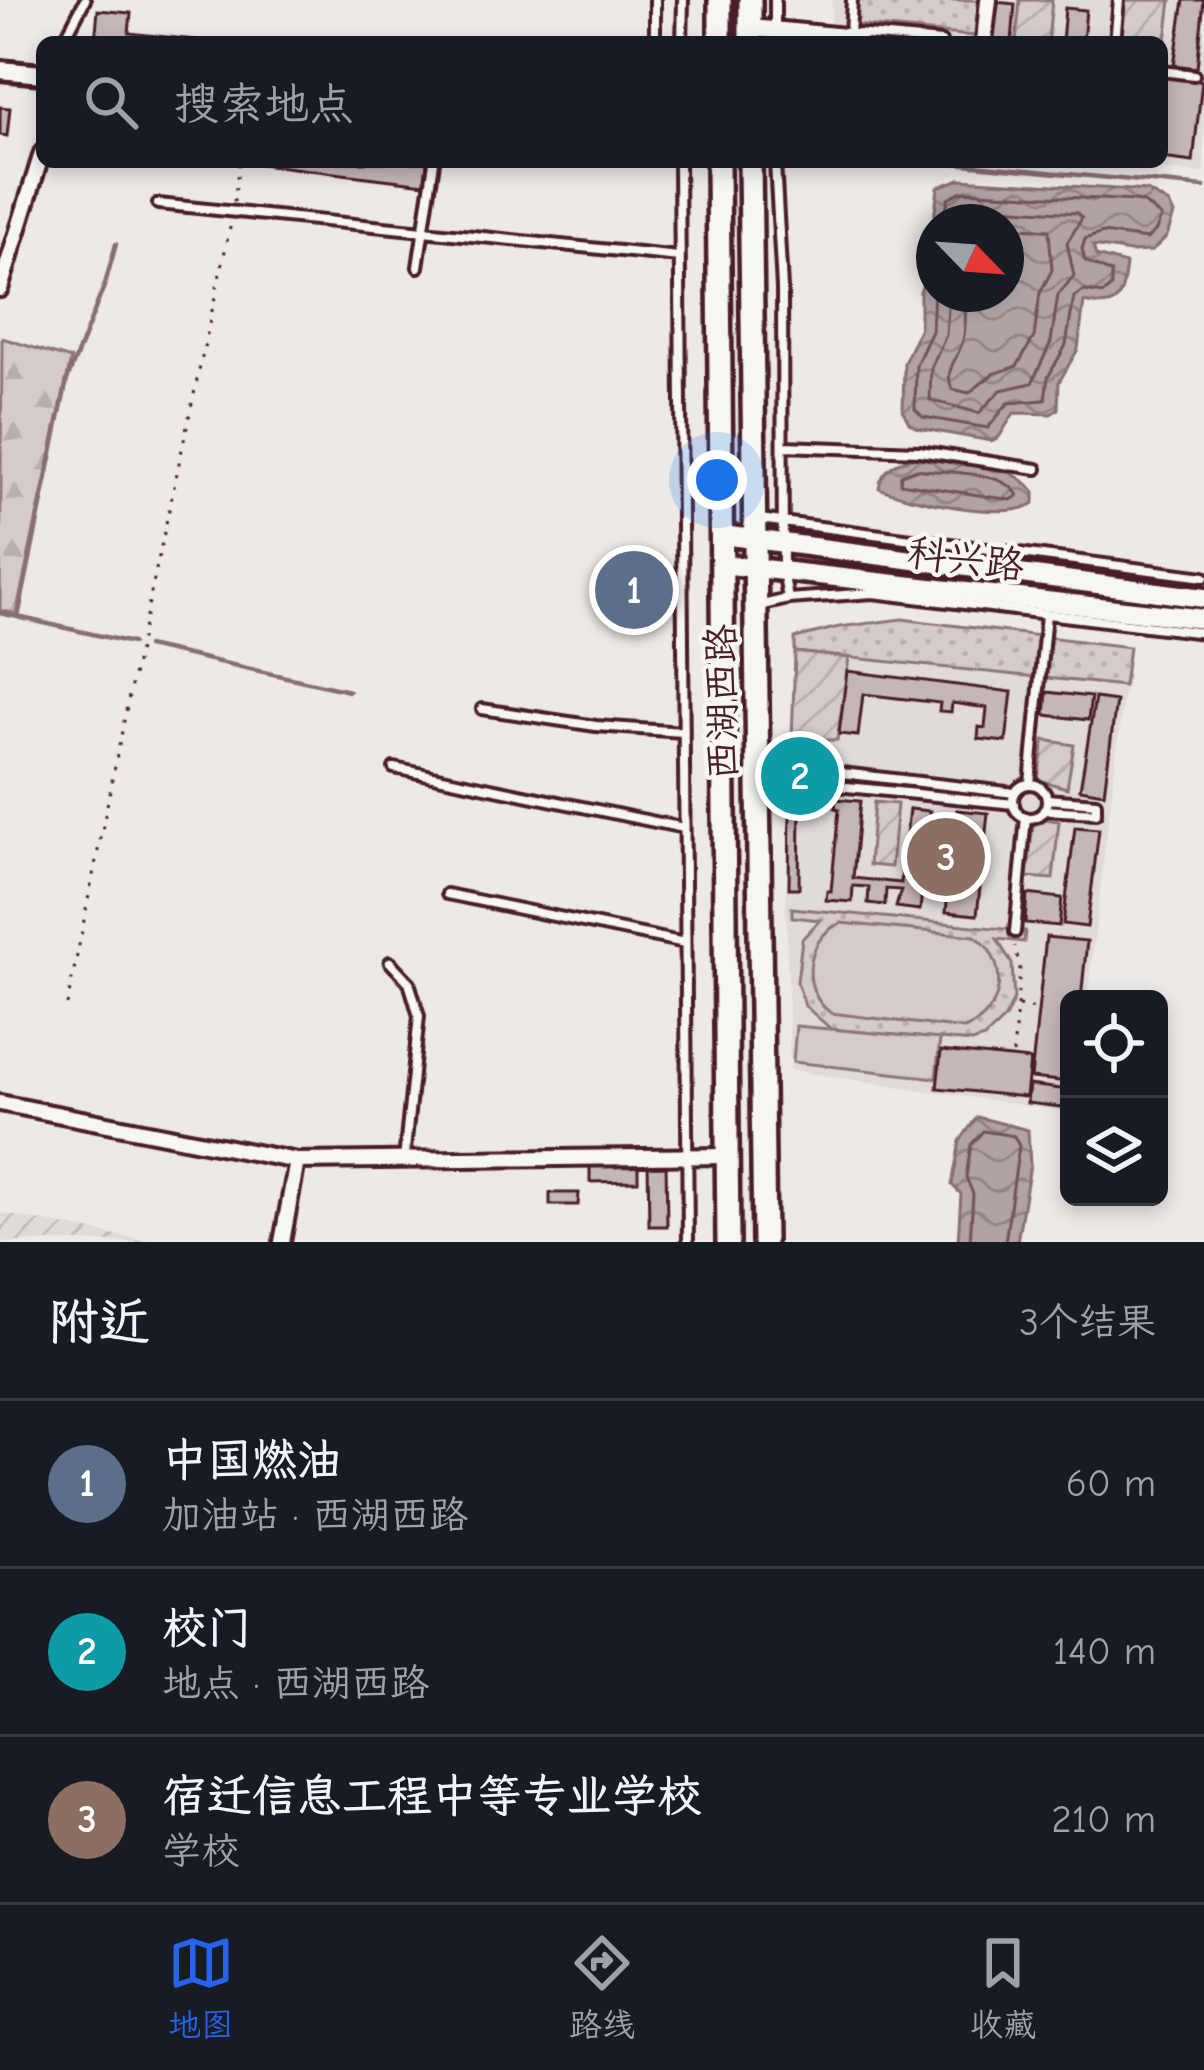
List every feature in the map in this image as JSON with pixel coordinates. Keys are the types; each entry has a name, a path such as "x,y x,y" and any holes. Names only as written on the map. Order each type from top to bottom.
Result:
{"main road":[{"path":"720,0 720,36"},
{"path":"750,0 750,33"},
{"name":"西湖西路","path":"718,168 728,1242"},
{"name":"西湖西路","path":"750,168 764,1242"},
{"name":"科兴路","path":"722,535 756,528 1204,598"},
{"name":"科兴路","path":"721,564 1047,608 1204,619"}],"street":[{"path":"0,70 36,73"},
{"path":"0,290 37,168"},
{"path":"0,1103 297,1161 726,1156"},
{"path":"282,1242 297,1161"}],"lane":[{"path":"67,36 85,0"},
{"path":"655,36 656,0"},
{"path":"682,36 683,0"},
{"path":"750,33 775,34 775,0"},
{"path":"849,36 852,0"},
{"path":"985,36 988,0"},
{"path":"1116,36 1119,0"},
{"path":"1168,72 1194,75"},
{"path":"418,267 433,168"},
{"path":"679,168 688,1242"},
{"path":"776,168 782,288 783,570 788,599"},
{"path":"158,204 679,257"},
{"path":"784,446 919,452 1037,470"},
{"path":"784,532 1204,577"},
{"path":"756,606 873,593 1047,608 1204,633"},
{"path":"808,783 1014,799 1030,784 1047,608"},
{"path":"482,709 596,726 683,732"},
{"path":"394,768 684,828"},
{"path":"758,771 794,768"},
{"path":"807,770 1014,799 1026,817 1015,932"},
{"path":"758,771 793,782"},
{"path":"1026,817 1035,817 1045,804 1042,789 1030,784"},
{"path":"1096,803 1096,814 1045,804 1096,803"},
{"path":"447,894 685,943"},
{"path":"390,962 409,982 419,1016 404,1160"}],"path":[{"path":"67,1005 238,168"},
{"path":"1013,1054 1020,969 1015,932"},
{"path":"1017,1006 1038,1009"}],"shaded area":[{"path":"832,0 1204,0 1204,173 1147,168 1168,168 1168,36 830,36"},
{"path":"902,619 1129,647 1088,990 1060,990 1060,1111 790,1070 786,905 795,638"},
{"path":"0,1213 57,1224 152,1242 0,1242"}],"green space":[{"path":"855,0 979,0 975,36 853,25"},
{"path":"1020,0 1052,0 1049,36 1017,36"},
{"path":"1125,0 1171,0 1167,36 1121,36"},
{"path":"2,338 71,359 16,614 0,610"},
{"path":"902,619 1129,647 1124,686 795,652 795,638"},
{"path":"795,652 849,658 837,740 792,740"},
{"path":"1044,740 1074,745 1067,788 1038,780"},
{"path":"874,802 897,804 891,867 869,865"},
{"path":"1044,819 1059,821 1053,879 1027,877 1033,824"},
{"path":"792,908 1025,931 1024,942 997,939 1012,964 1014,999 1005,1018 984,1038 972,1042 831,1029 805,1006 797,982 802,939 820,920 792,917"},
{"path":"841,923 975,936 986,946 998,972 995,999 988,1012 964,1029 831,1013 814,992 810,965 820,940"},
{"path":"796,1026 940,1039 936,1078 793,1062"}],"water":[{"path":"960,179 1147,191 1169,204 1174,214 1167,236 1152,251 1093,246 1096,256 1126,264 1117,299 1105,304 1084,302 1078,349 1059,382 1058,409 1051,414 1014,413 999,437 991,441 909,423 903,411 904,363 920,328 920,312 1024,312 1024,204 936,204 938,187"},
{"path":"917,457 980,464 1010,473 1034,492 1034,503 982,510 912,499 879,488 892,466"},
{"path":"977,1117 1028,1130 1030,1165 1017,1242 958,1242 961,1194 952,1185 960,1141"}],"building":[{"path":"1184,0 1204,0 1197,68 1174,65"},
{"path":"996,2 1015,4 1012,36 993,36"},
{"path":"1065,8 1086,10 1084,36 1063,36"},
{"path":"98,10 131,13 129,33 157,36 96,36"},
{"path":"1168,78 1202,81 1193,162 1168,159"},
{"path":"0,107 10,108 7,136 0,135"},
{"path":"293,168 426,168 425,184"},
{"path":"847,671 1012,692 1006,742 978,739 979,727 985,728 987,708 952,703 951,712 939,711 940,703 863,694 858,736 839,734"},
{"path":"1047,692 1091,697 1088,720 1045,715"},
{"path":"1095,698 1116,701 1104,793 1080,789"},
{"path":"792,744 805,745 802,809 789,809 795,759 791,759"},
{"path":"836,799 860,801 853,878 901,883 909,809 930,811 920,910 896,907 901,890 886,889 885,905 868,903 869,887 853,886 852,902 826,900 831,891"},
{"path":"957,810 988,813 977,915 946,912 947,852 952,853"},
{"path":"790,811 800,811 799,888 789,888"},
{"path":"1075,827 1099,829 1087,927 1063,924"},
{"path":"1027,894 1062,898 1059,926 1025,923"},
{"path":"1046,937 1087,941 1082,990 1060,990 1060,1081 1031,1078"},
{"path":"941,1051 1030,1060 1026,1097 937,1088"},
{"path":"1029,1085 1060,1089 1060,1107 1027,1103"},
{"path":"638,1161 638,1181 590,1182 590,1162"},
{"path":"648,1161 666,1161 667,1226 649,1226"},
{"path":"550,1193 579,1193 578,1205 550,1205"}],"waterway":[{"path":"1006,168 1204,187"},
{"path":"18,617 67,380 116,244"},
{"path":"0,613 132,643"},
{"path":"147,646 349,691"}],"place":[{"name":"中国燃油","path":"634,590"},
{"name":"校门","path":"800,776"},
{"name":"宿迁信息工程中等专业学校","path":"946,857"}]}
